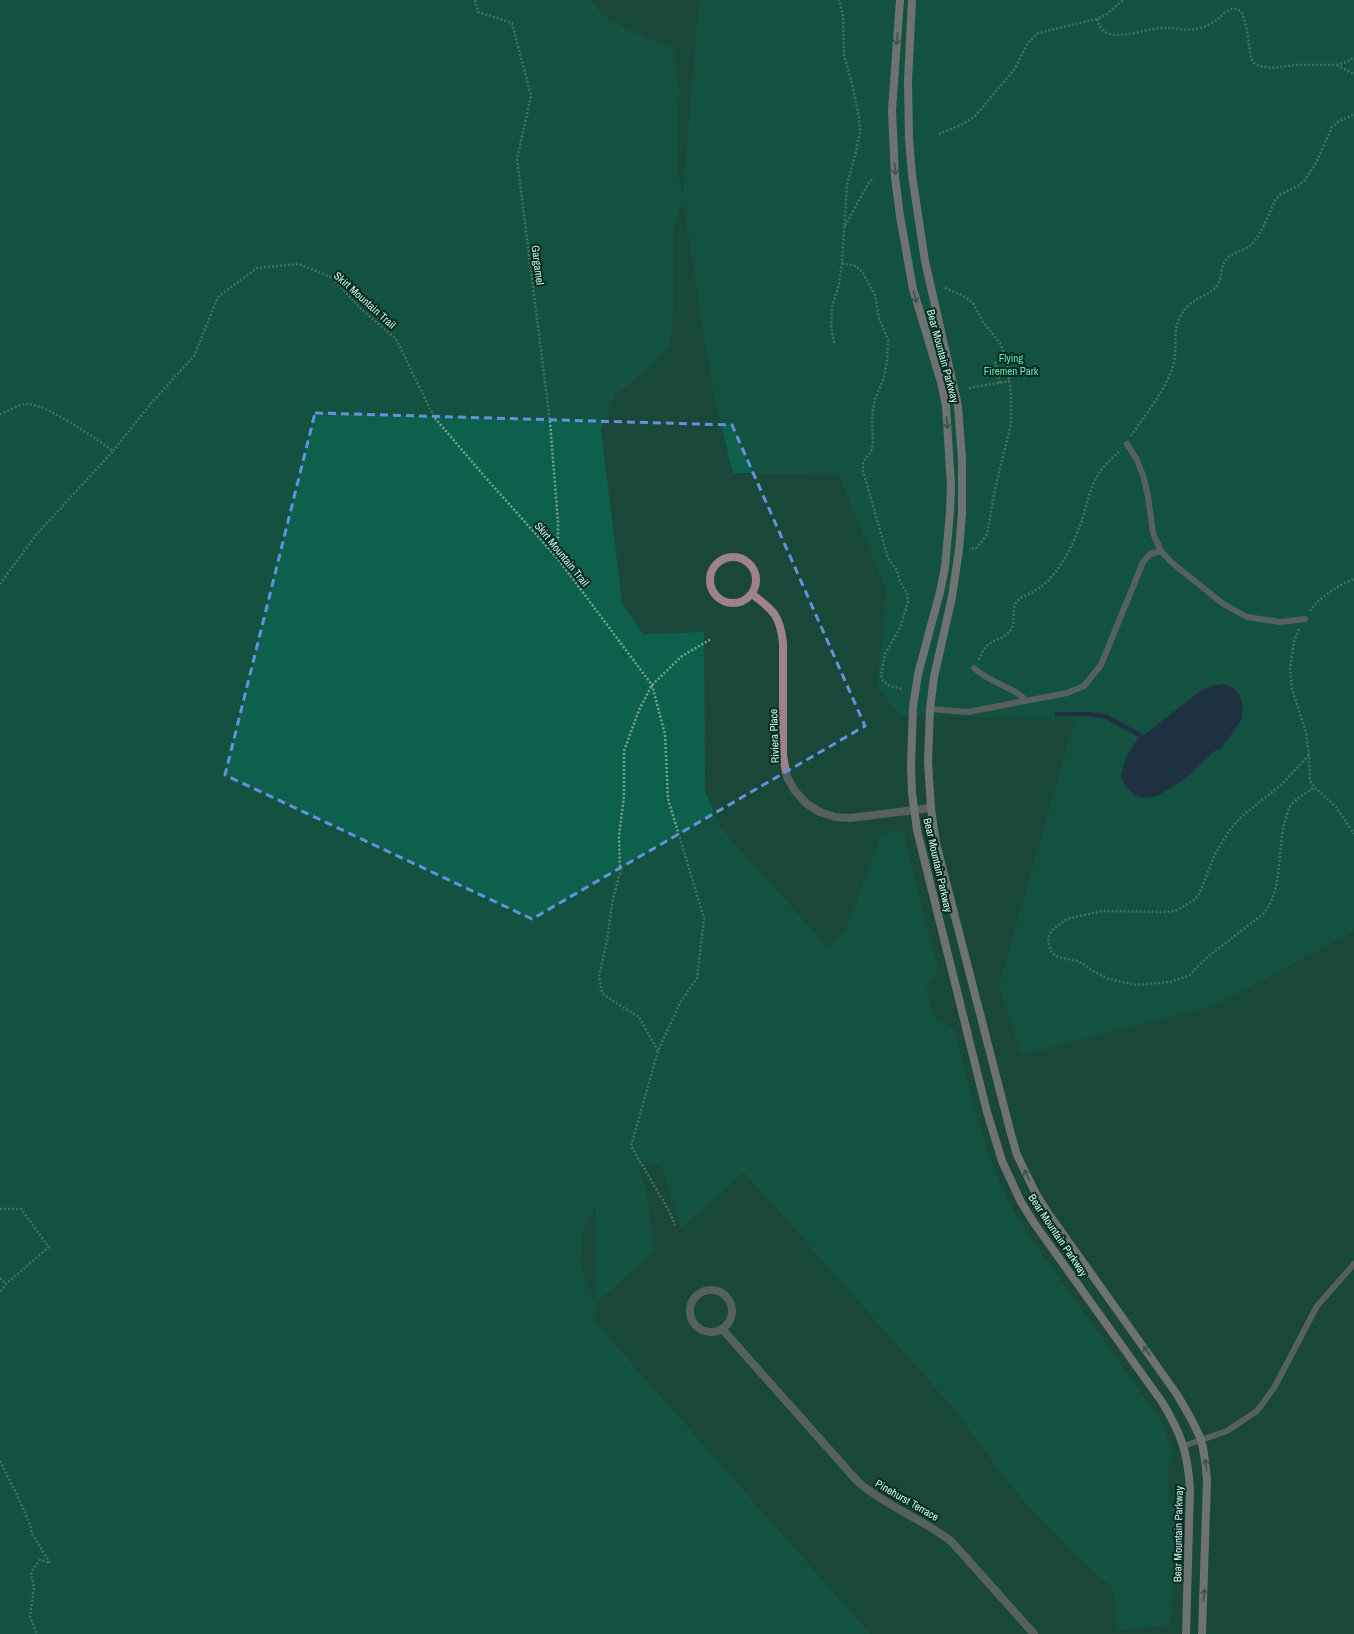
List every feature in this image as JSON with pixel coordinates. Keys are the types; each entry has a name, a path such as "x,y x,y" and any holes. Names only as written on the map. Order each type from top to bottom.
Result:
{"street":[{"name":"Bear Mountain Parkway","path":"900,0 892,110 895,177 900,216 913,289 941,382 946,406 951,486 945,567 940,592 918,674 913,707 911,765 914,810 921,851 965,1028 987,1112 1002,1161 1021,1202 1034,1223 1162,1402 1176,1424 1184,1446 1189,1471 1190,1490 1186,1634"},
{"name":"Bear Mountain Parkway","path":"912,0 908,82 909,138 912,175 927,274 958,406 963,486 959,550 952,597 934,677 930,709 928,762 931,808 936,843 960,931 991,1061 1018,1155 1036,1194 1048,1213 1176,1393 1186,1409 1201,1440 1207,1481 1202,1634"},
{"path":"730,556 744,559 753,568 756,581 752,594 741,602 728,604 716,598 709,586 710,572 718,561 730,556"},
{"name":"Riviera Place","path":"752,594 776,615 782,628 783,756 787,777 795,791 807,804 820,812 835,817 850,818 931,808"},
{"path":"712,1290 721,1292 728,1298 732,1306 732,1315 729,1323 723,1330 714,1333 706,1332 697,1328 692,1321 689,1313 691,1304 696,1296 703,1291 712,1290"},
{"name":"Pinehurst Terrace","path":"723,1330 858,1482 869,1491 939,1532 951,1541 1034,1634"}],"lane":[{"path":"1127,444 1137,460 1144,478 1153,533 1162,551 1171,562 1222,603 1247,617 1280,622 1305,619"},
{"path":"930,709 968,712 1067,693 1084,686 1101,665 1143,562 1150,554 1162,551"},
{"path":"974,668 989,680 1022,695 1026,701"},
{"path":"1184,1446 1227,1431 1257,1411 1274,1388 1317,1306 1354,1264"}],"path":[{"name":"Gargamel","path":"475,0 478,12 512,24 531,96 517,159 550,422 558,522 558,559"},
{"path":"834,343 831,326 831,313 842,263 847,184 860,132 858,110 844,55 843,15 839,0"},
{"path":"939,134 963,124 975,116 1014,70 1028,43 1038,33 1097,19 1107,14 1123,0"},
{"path":"1097,19 1100,28 1106,33 1115,34 1163,28 1190,30 1201,28 1217,20 1224,12 1235,9 1240,11 1244,17 1251,58 1254,63 1272,68 1296,65 1336,65 1347,62 1354,57"},
{"path":"1336,65 1354,74"},
{"path":"974,668 984,647 1011,630 1014,610 1016,603 1020,598 1044,584 1060,566 1069,552 1082,521 1090,492 1099,473 1107,462 1127,444 1168,378 1174,362 1175,331 1187,305 1212,290 1219,282 1226,261 1231,255 1253,243 1276,199 1281,194 1298,186 1305,180 1316,163 1332,127 1338,122 1354,114"},
{"path":"845,226 869,182 874,178"},
{"path":"842,263 856,266 863,273 874,295 879,318 888,340 888,361 884,378 875,399 872,418 873,443 864,462 863,471 888,558 897,570 900,582 907,593 908,602 900,628 885,654 881,675 884,681 890,686 902,688"},
{"name":"Skirt Mountain Trail","path":"0,584 36,535 113,451 153,400 194,356 218,297 257,268 299,264 333,278 361,309 396,339 434,417 558,559 652,685"},
{"path":"945,288 962,295 973,304 983,322 1000,343 1006,357 1012,404 1011,424 995,489 987,534 976,548 959,550"},
{"path":"1000,383 995,363 1006,357"},
{"path":"985,375 998,373"},
{"path":"968,388 1010,381"},
{"path":"0,414 26,404 46,409 86,432 113,451"},
{"path":"1354,579 1322,598 1311,609 1294,642 1290,668 1292,689 1306,732 1309,754 1310,782 1314,788 1336,807 1354,834"},
{"path":"658,1051 639,1017 602,993 599,976 607,940 613,898 620,873 619,836 624,796 624,751 639,710 652,685 682,656 711,639"},
{"path":"652,685 665,734 668,799 704,918 697,978 680,1003 658,1051 631,1146 669,1211 674,1224"},
{"path":"1309,754 1281,785 1242,816 1231,828 1215,854 1199,894 1187,906 1163,912 1102,912 1067,919 1052,930 1049,936 1048,942 1052,953 1058,957 1084,964 1091,970 1109,979 1136,985 1170,982 1190,975 1205,959 1263,914 1268,908 1276,890 1280,841 1286,815 1291,805 1314,788"},
{"path":"0,1209 21,1209 49,1247 6,1284 0,1293"},
{"path":"0,1278 6,1284"},
{"path":"0,1461 16,1492 30,1524 32,1534 50,1563 40,1560 31,1572 34,1588 30,1616 37,1634"}],"highlighted area":[{"path":"315,413 732,425 865,726 532,919 225,775"}],"green space":[{"name":"Flying Firemen Park","path":"0,0 590,0 603,16 636,33 673,49 679,87 677,165 683,198 699,0 1354,0 1354,931 1216,1005 1021,1055 999,986 1075,719 900,716 877,686 886,589 838,474 733,473 713,391 683,201 673,229 673,309 670,345 644,371 615,396 601,429 622,603 643,634 704,632 705,791 720,827 828,948 845,933 881,834 904,831 910,861 938,968 926,988 934,1017 954,1029 974,1107 999,1181 1024,1229 1156,1414 1164,1428 1173,1451 1167,1468 1169,1501 1178,1512 1170,1626 1117,1630 1114,1589 1079,1558 1026,1503 1003,1476 956,1411 744,1172 681,1228 661,1164 655,1164 639,1167 646,1189 654,1251 596,1303 595,1322 870,1634 0,1634","holes":["596,1204 596,1302 581,1270 582,1234"]}],"shaded area":[{"path":"1224,684 1232,687 1239,694 1243,706 1242,719 1222,748 1213,752 1184,780 1157,796 1145,798 1135,796 1124,784 1121,774 1126,757 1136,741 1199,692 1211,686"}],"waterway":[{"path":"1057,714 1090,714 1107,717 1141,736"}]}
